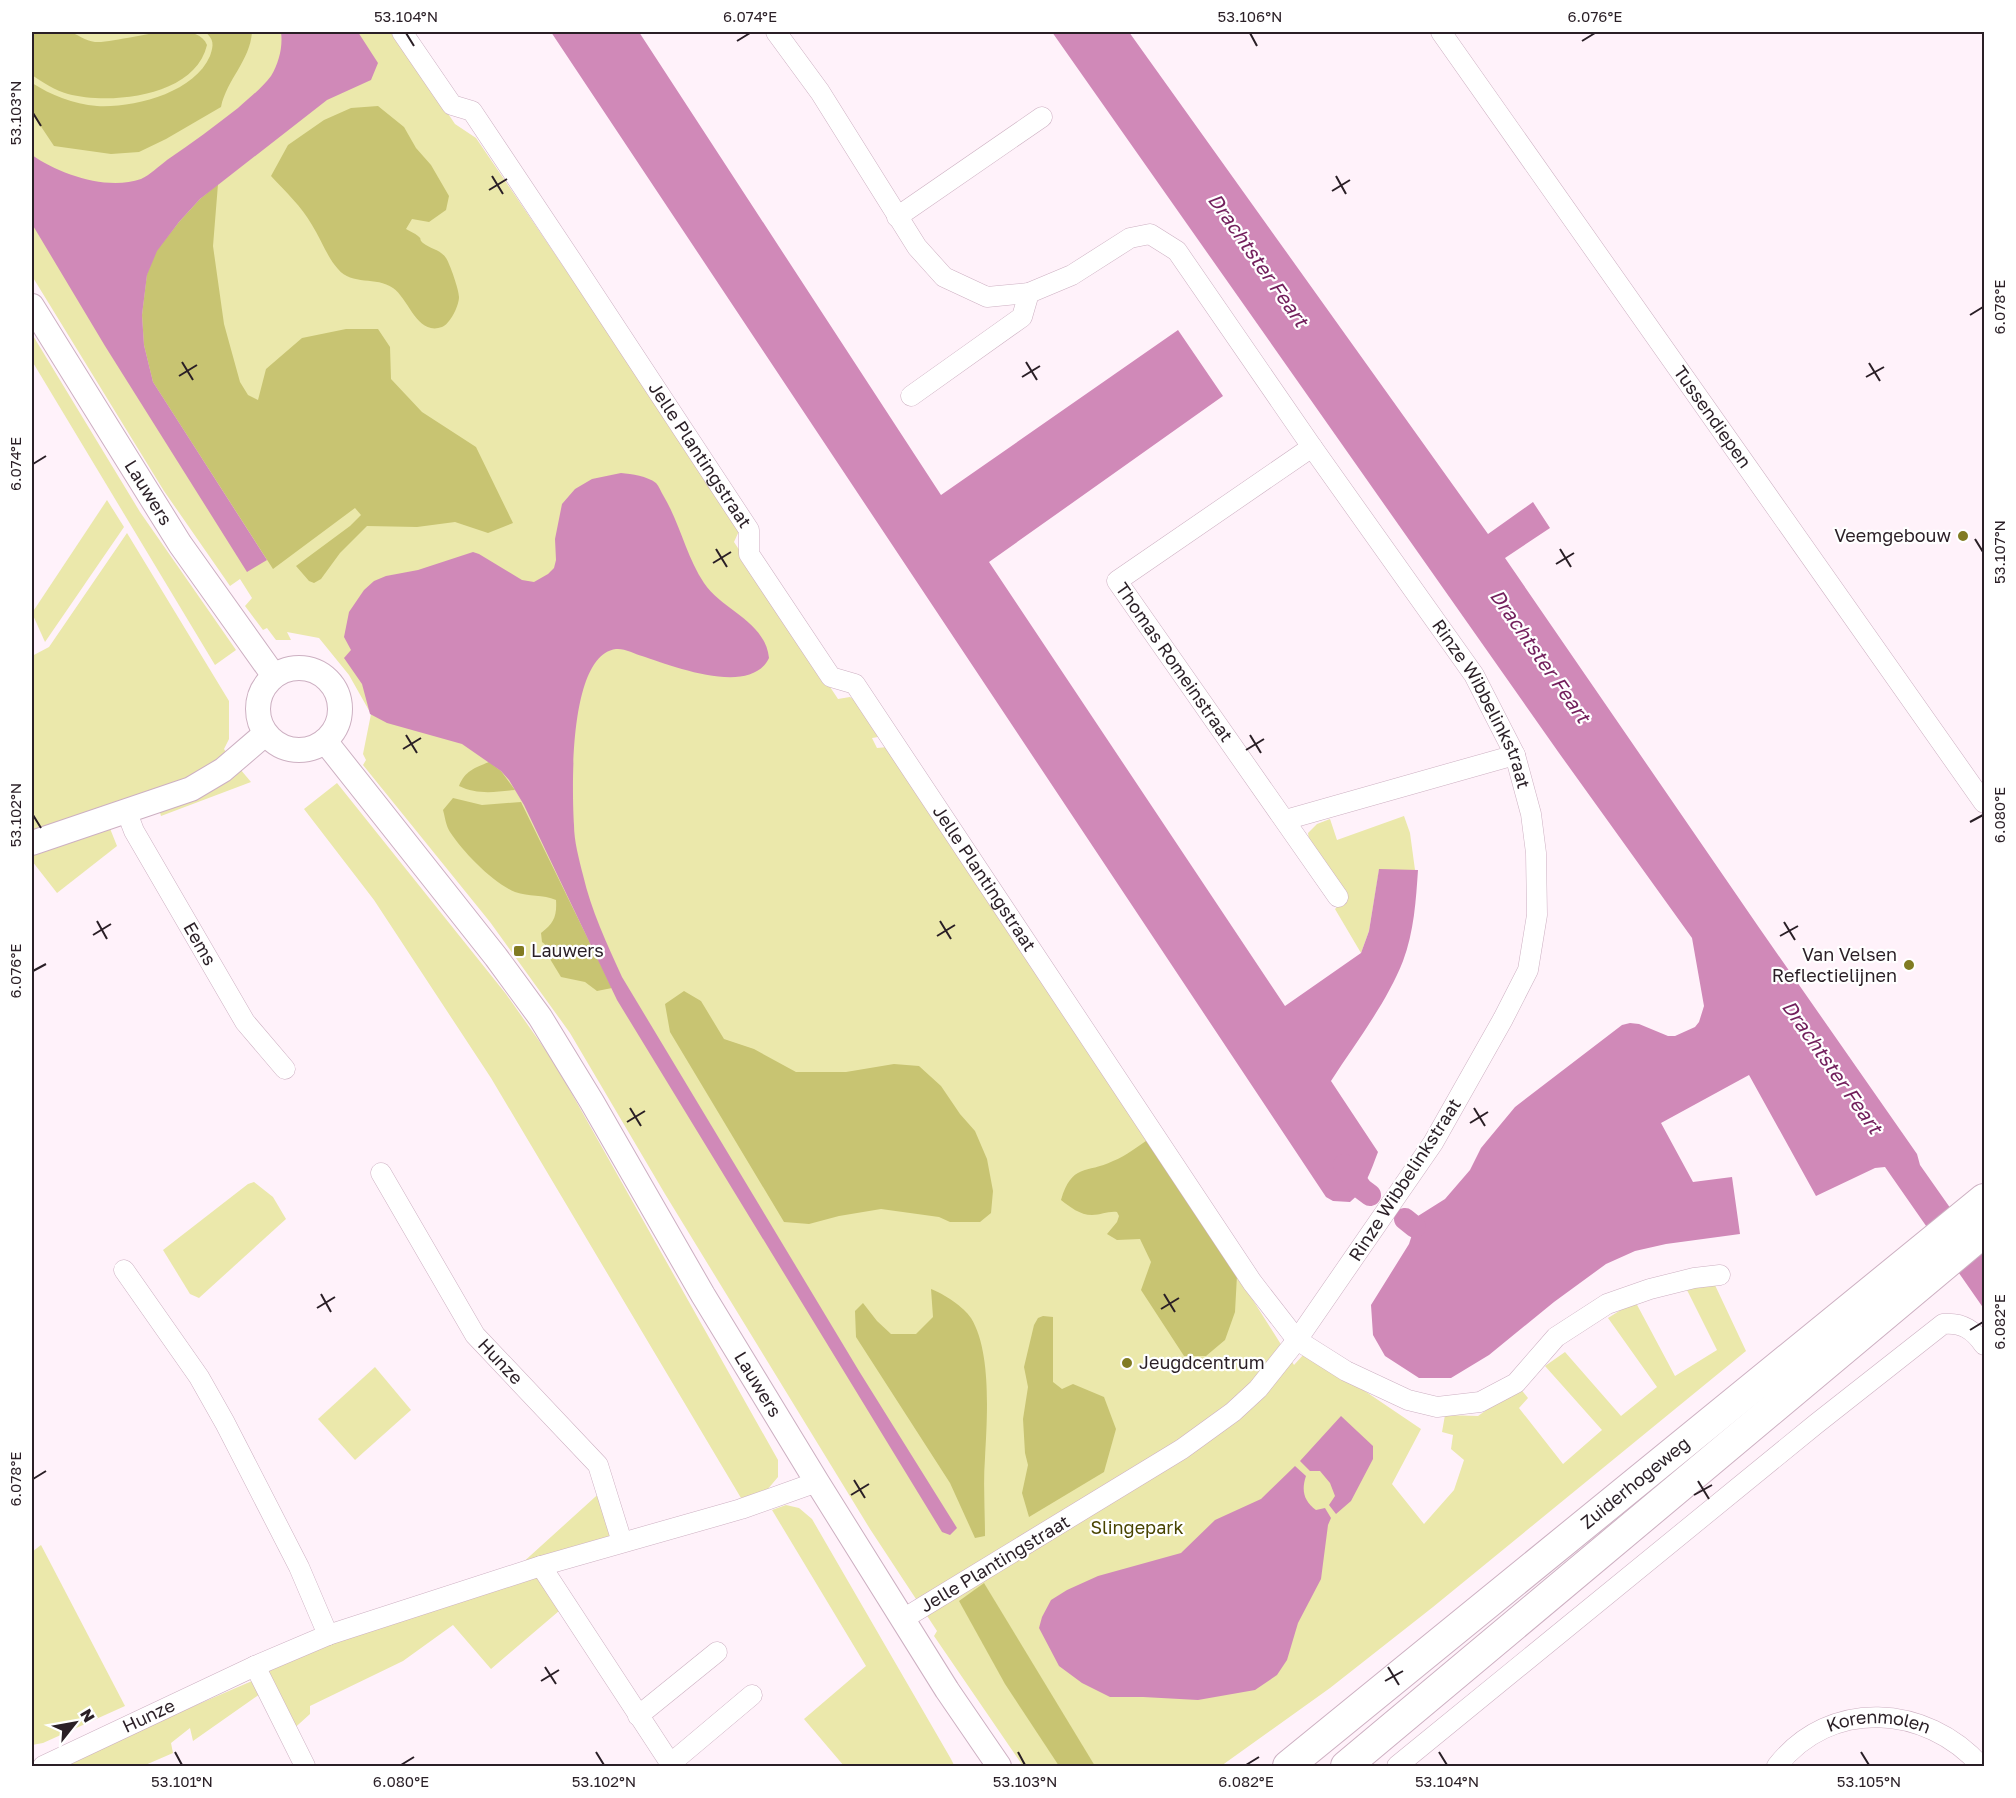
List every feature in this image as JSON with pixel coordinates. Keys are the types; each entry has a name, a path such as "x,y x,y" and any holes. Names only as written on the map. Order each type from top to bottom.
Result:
{"main road":[{"name":"Zuiderhogeweg","path":"1346,1767 1981,1212"},
{"name":"Zuiderhogeweg","path":"1288,1767 1925,1263"}],"street":[{"name":"Jelle Plantingstraat","path":"402,32 452,105 472,111 749,530 749,554 831,677 855,684 1252,1282 1297,1340 1258,1389 1205,1433 1103,1498 903,1619"},
{"name":"Rinze Wibbelinkstraat","path":"776,32 820,92 917,247 944,277 987,297 1029,293 1072,275 1130,238 1150,234 1177,251 1312,447 1474,675 1515,755 1531,814 1536,854 1537,915 1528,970 1433,1143 1297,1340"},
{"name":"Tussendiepen","path":"1442,32 1984,803"},
{"path":"897,217 1042,117"},
{"path":"911,396 1022,317 1029,293"},
{"name":"Lauwers","path":"32,306 180,544 274,676"},
{"name":"Thomas Romeinstraat","path":"1312,447 1117,581 1338,897"},
{"path":"296,667 318,672 328,679 336,691 340,702 340,717 334,731 318,746 295,750 281,746 265,734 259,720 258,706 264,687 274,676 296,667"},
{"path":"32,843 191,789 216,776 265,734"},
{"name":"Lauwers","path":"325,741 496,957 540,1017 817,1482 999,1767"},
{"path":"1285,820 1515,755"},
{"name":"Eems","path":"126,810 134,831 245,1022 285,1069"},
{"name":"Hunze","path":"381,1173 476,1335 598,1465 622,1542"},
{"path":"124,1270 199,1377 225,1423 299,1567 328,1635"},
{"path":"1297,1340 1346,1371 1407,1400 1437,1407 1480,1402 1516,1383 1556,1337 1607,1304 1650,1289 1720,1275"},
{"path":"1396,1767 1807,1431 1943,1324 1955,1323 1966,1327 1977,1334 1984,1345"},
{"name":"Hunze","path":"43,1767 255,1666 328,1635 541,1566 741,1509 817,1482"},
{"path":"541,1566 671,1765 752,1695"},
{"path":"638,1716 717,1652"},
{"path":"255,1666 305,1767"},
{"name":"Korenmolen","path":"1777,1767 1800,1742 1822,1728 1871,1716 1906,1719 1933,1731 1959,1746 1981,1767"}],"green space":[{"name":"Slingepark","path":"32,32 393,32 455,124 476,138 697,463 739,531 734,542 838,699 850,697 854,700 878,737 872,738 877,748 888,747 1294,1365 1304,1354 1350,1381 1421,1429 1392,1484 1424,1524 1454,1490 1464,1460 1451,1449 1453,1435 1442,1432 1445,1415 1478,1416 1519,1387 1528,1398 1519,1408 1563,1464 1602,1430 1545,1366 1565,1352 1621,1416 1657,1387 1608,1318 1635,1301 1675,1376 1717,1350 1685,1286 1714,1283 1746,1351 1433,1607 1330,1688 1221,1766 1023,1766 934,1636 937,1631 870,1529 665,1194 570,1033 490,922 363,765 366,760 363,754 371,714 349,675 319,638 287,632 291,640 276,640 267,628 263,630 245,606 252,598 240,579 230,586 164,491 32,276"},
{"path":"32,334 140,512 236,650 215,665 32,361"},
{"path":"107,500 124,527 45,642 32,613"},
{"path":"127,533 229,701 229,739 224,749 227,754 183,780 32,832 32,656 49,647"},
{"path":"240,769 251,782 161,816 159,809"},
{"path":"337,783 506,994 554,1062 778,1460 778,1477 767,1490 741,1498 491,1078 374,900 304,809"},
{"path":"1404,816 1410,833 1415,870 1379,870 1369,931 1361,953 1335,909 1348,895 1309,840 1308,833 1317,824 1330,819 1337,840"},
{"path":"109,826 117,846 57,893 32,861 32,852"},
{"path":"254,1182 273,1197 286,1219 199,1298 190,1294 163,1250 248,1184"},
{"path":"375,1367 411,1410 355,1460 318,1419"},
{"path":"605,1488 622,1542 541,1566 566,1605 491,1669 453,1625 403,1661 310,1706 310,1714 289,1733 255,1666 509,1575"},
{"path":"786,1505 799,1508 812,1519 954,1765 844,1766 804,1719 866,1666 772,1510"},
{"path":"41,1545 125,1706 43,1743 32,1745 32,1552"},
{"path":"252,1681 260,1694 193,1741 190,1728 171,1743 173,1753 143,1766 59,1766 76,1757"}],"shaded area":[{"path":"65,31 95,42 173,31 188,32 200,36 207,45 199,62 186,76 169,86 127,97 86,97 59,91 32,75 32,32"},
{"path":"205,32 252,32 247,52 221,107 139,152 111,154 54,146 32,113 32,83 63,98 97,106 145,101 177,89 202,69 210,56 212,42"},
{"path":"378,106 404,127 416,148 431,165 449,196 446,210 429,222 412,219 406,229 417,235 426,245 444,255 452,271 459,301 451,319 442,327 433,328 420,322 399,293 386,284 350,277 338,269 303,212 271,176 288,145 324,120 351,108"},
{"path":"218,184 213,246 224,324 240,382 248,395 258,400 266,369 302,338 346,329 378,329 390,347 391,379 422,412 476,447 513,523 488,533 455,522 417,527 367,526 340,553 321,579 314,583 309,581 296,566 350,526 361,515 355,508 273,569 153,382 144,345 142,315 147,274 156,251 200,199"},
{"path":"489,762 501,771 515,790 480,792 459,786 471,771"},
{"path":"453,798 482,805 521,802 612,988 597,991 585,982 561,977 550,959 553,951 542,942 541,933 554,919 556,900 515,892 497,882 479,866 463,849 448,827 443,810"},
{"path":"684,991 701,1001 724,1039 754,1049 796,1072 846,1072 894,1064 919,1066 941,1086 975,1131 987,1159 993,1191 991,1213 980,1222 950,1222 939,1217 881,1209 809,1224 784,1222 670,1032 665,1004"},
{"path":"1149,1139 1237,1275 1235,1312 1225,1340 1206,1356 1184,1356 1141,1290 1151,1262 1140,1239 1117,1240 1107,1234 1117,1222 1119,1216 1117,1212 1083,1214 1061,1200 1065,1188 1075,1175 1118,1159"},
{"path":"931,1289 953,1301 968,1314 978,1332 982,1349 987,1386 985,1536 975,1538 950,1483 856,1337 855,1311 863,1303 891,1334 916,1334 933,1317"},
{"path":"1053,1317 1053,1382 1062,1389 1073,1384 1104,1397 1116,1429 1104,1472 1029,1517 1022,1493 1028,1465 1023,1419 1028,1387 1024,1367 1034,1325 1038,1318"},
{"path":"984,1583 1095,1766 1059,1766 1005,1684 959,1601"}],"water":[{"path":"281,32 358,32 378,63 371,80 327,100 200,199 157,251 147,275 142,315 144,345 153,382 267,560 247,572 105,346 32,224 32,155 84,179 113,183 141,179 229,115 264,85 274,71 278,60 281,49"},
{"path":"551,32 639,32 941,495 1178,330 1223,396 989,562 1285,1006 1361,953 1369,931 1379,869 1418,870 1412,927 1403,961 1379,1008 1331,1081 1378,1152 1364,1186 1350,1202 1333,1201 1326,1197"},
{"name":"Drachtster Feart","path":"1052,32 1129,32 1488,534 1533,502 1550,528 1505,558 1917,1154 1920,1165 1984,1256 1984,1309 1885,1167 1875,1168 1816,1196 1749,1075 1661,1123 1693,1182 1732,1177 1740,1234 1666,1244 1635,1251 1606,1264 1554,1302 1489,1355 1451,1378 1419,1378 1385,1356 1373,1335 1371,1305 1409,1244 1418,1216 1445,1199 1470,1170 1481,1148 1515,1107 1622,1025 1639,1024 1668,1036 1675,1036 1695,1027 1704,1006 1692,938 1559,753"},
{"path":"621,473 644,477 657,484 674,517 692,562 704,583 712,593 752,625 766,645 769,658 760,670 746,676 729,677 691,671 622,649 616,649 600,657 589,674 581,698 574,756 575,837 590,901 622,977 859,1371 957,1528 950,1535 942,1532 617,1000 524,805 509,780 501,771 462,744 387,723 370,714 362,684 344,658 351,650 344,637 349,612 364,590 374,581 386,576 418,570 473,552 522,580 534,582 554,568 555,539 562,504 575,489 592,479"},
{"path":"1341,1416 1373,1446 1373,1459 1351,1501 1336,1514 1329,1505 1335,1496 1330,1483 1320,1471 1310,1471 1300,1461"},
{"path":"1295,1466 1306,1476 1304,1491 1309,1503 1316,1510 1325,1508 1331,1518 1328,1525 1321,1579 1298,1623 1287,1660 1277,1675 1255,1690 1198,1700 1110,1697 1082,1683 1059,1666 1039,1628 1051,1600 1098,1576 1181,1553 1215,1520 1261,1499"}],"waterway":[{"path":"1344,1165 1362,1189 1370,1195"},
{"path":"1405,1219 1415,1227"}],"place":[{"name":"Veemgebouw","path":"1963,536"},
{"name":"Lauwers","path":"519,951"},
{"name":"Van Velsen Reflectielijnen","path":"1909,965"},
{"name":"Jeugdcentrum","path":"1127,1363"}]}
